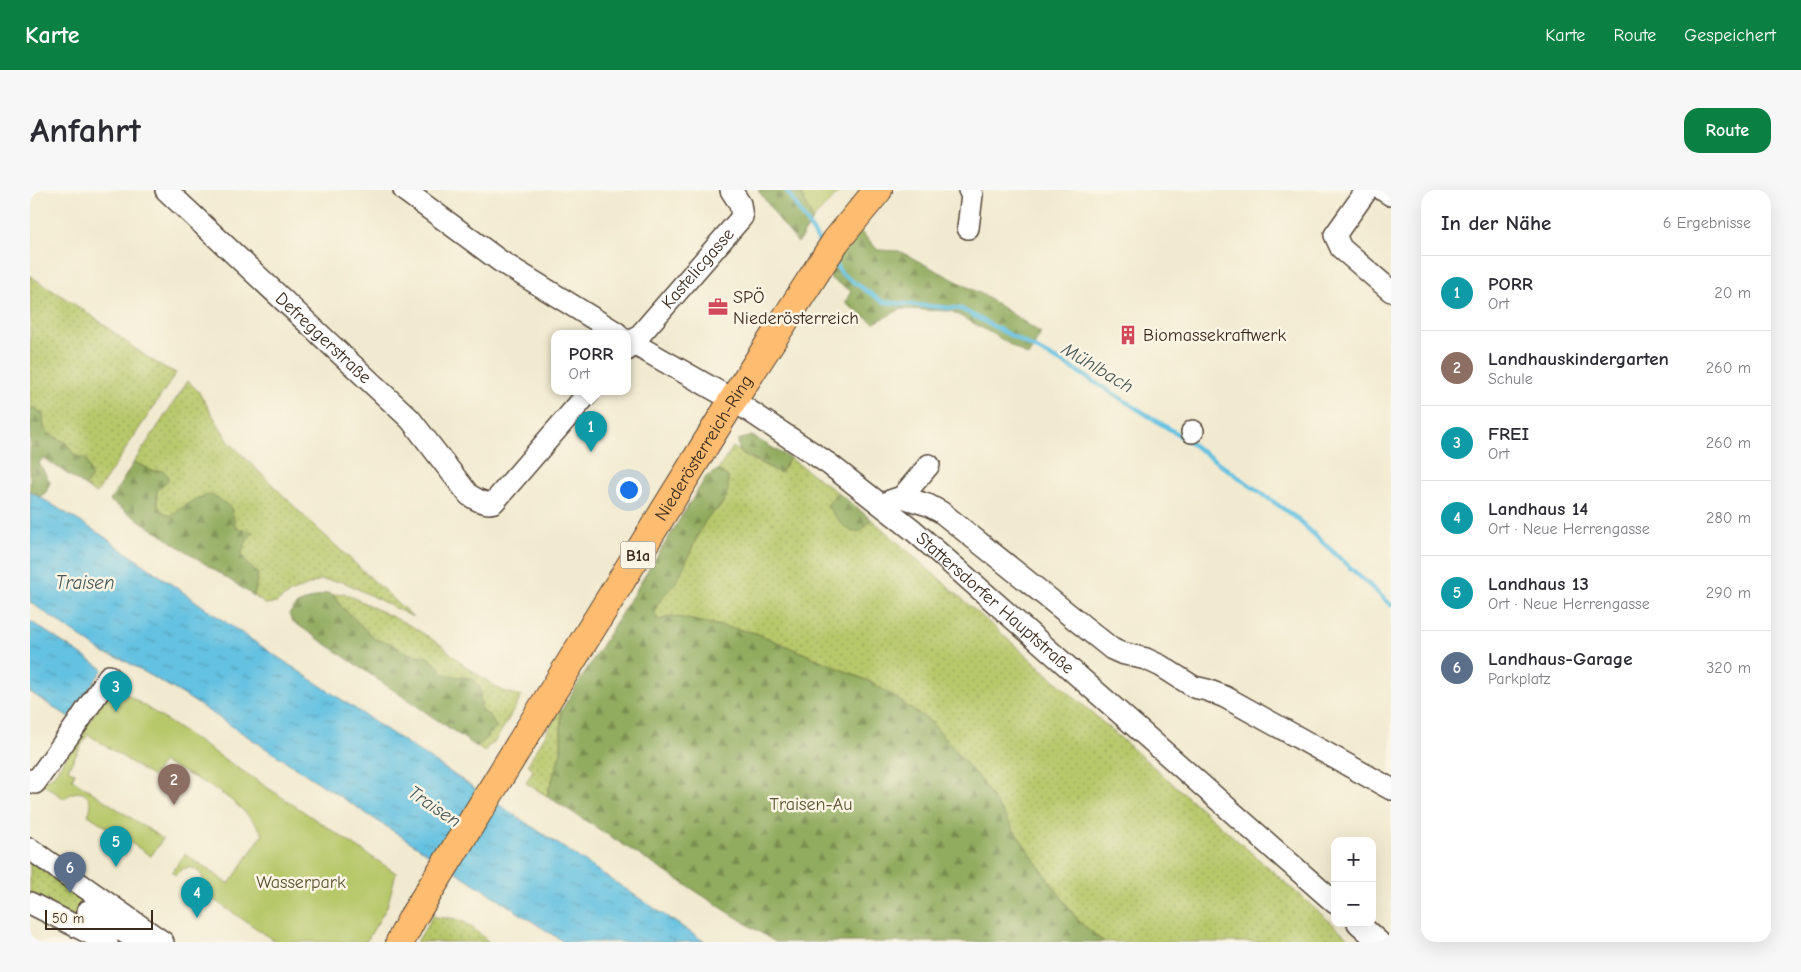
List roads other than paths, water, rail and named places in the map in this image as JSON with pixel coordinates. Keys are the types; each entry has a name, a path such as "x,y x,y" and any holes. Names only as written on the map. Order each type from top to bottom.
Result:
{"main road":[{"name":"Niederösterreich-Ring","path":"400,942 413,917 733,400 836,241 878,190"},
{"name":"Niederösterreich-Ring","path":"393,942 413,917"}],"street":[{"name":"Defreggerstraße","path":"166,190 410,419 470,496 485,503 494,502 587,395"},
{"name":"Stattersdorfer Hauptstraße","path":"404,190 500,261 607,330"},
{"name":"Kastelicgasse","path":"631,337 742,217 740,204 731,190"},
{"path":"968,228 972,195 969,190"},
{"path":"1367,190 1335,235 1341,248 1391,291"},
{"path":"1383,190 1391,195"},
{"name":"Stattersdorfer Hauptstraße","path":"631,345 733,400 830,464 928,544 1331,899"},
{"path":"880,504 902,497 930,465"},
{"path":"902,497 928,505 941,512 1112,649 1146,659 1161,666 1194,687 1207,690 1225,698 1391,789"},
{"path":"30,780 35,783 109,676"},
{"path":"30,849 163,942"},
{"path":"30,903 108,942"},
{"path":"88,911 139,942"},
{"path":"1362,927 1379,942"}],"water":[{"name":"Traisen","path":"30,491 100,534 231,626 705,942 564,942 184,695 122,659 105,654 30,602"},
{"path":"30,621 103,669 69,717 30,692"}],"waterway":[{"name":"Mühlbach","path":"786,190 822,246"},
{"name":"Mühlbach","path":"834,263 842,274 883,302 961,309 1072,368 1176,433 1295,517 1391,605"}],"place":[{"name":"SPÖ Niederösterreich","path":"718,307"},
{"name":"Biomassekraftwerk","path":"1128,335"},
{"name":"PORR","path":"591,452"},
{"name":"FREI","path":"116,712"},
{"name":"Landhauskindergarten","path":"174,805"},
{"name":"Landhaus 13","path":"116,867"},
{"name":"Landhaus-Garage","path":"70,893"},
{"name":"Landhaus 14","path":"197,918"}],"park label":[{"name":"Traisen-Au","path":"811,804"},
{"name":"Wasserpark","path":"301,882"}]}
